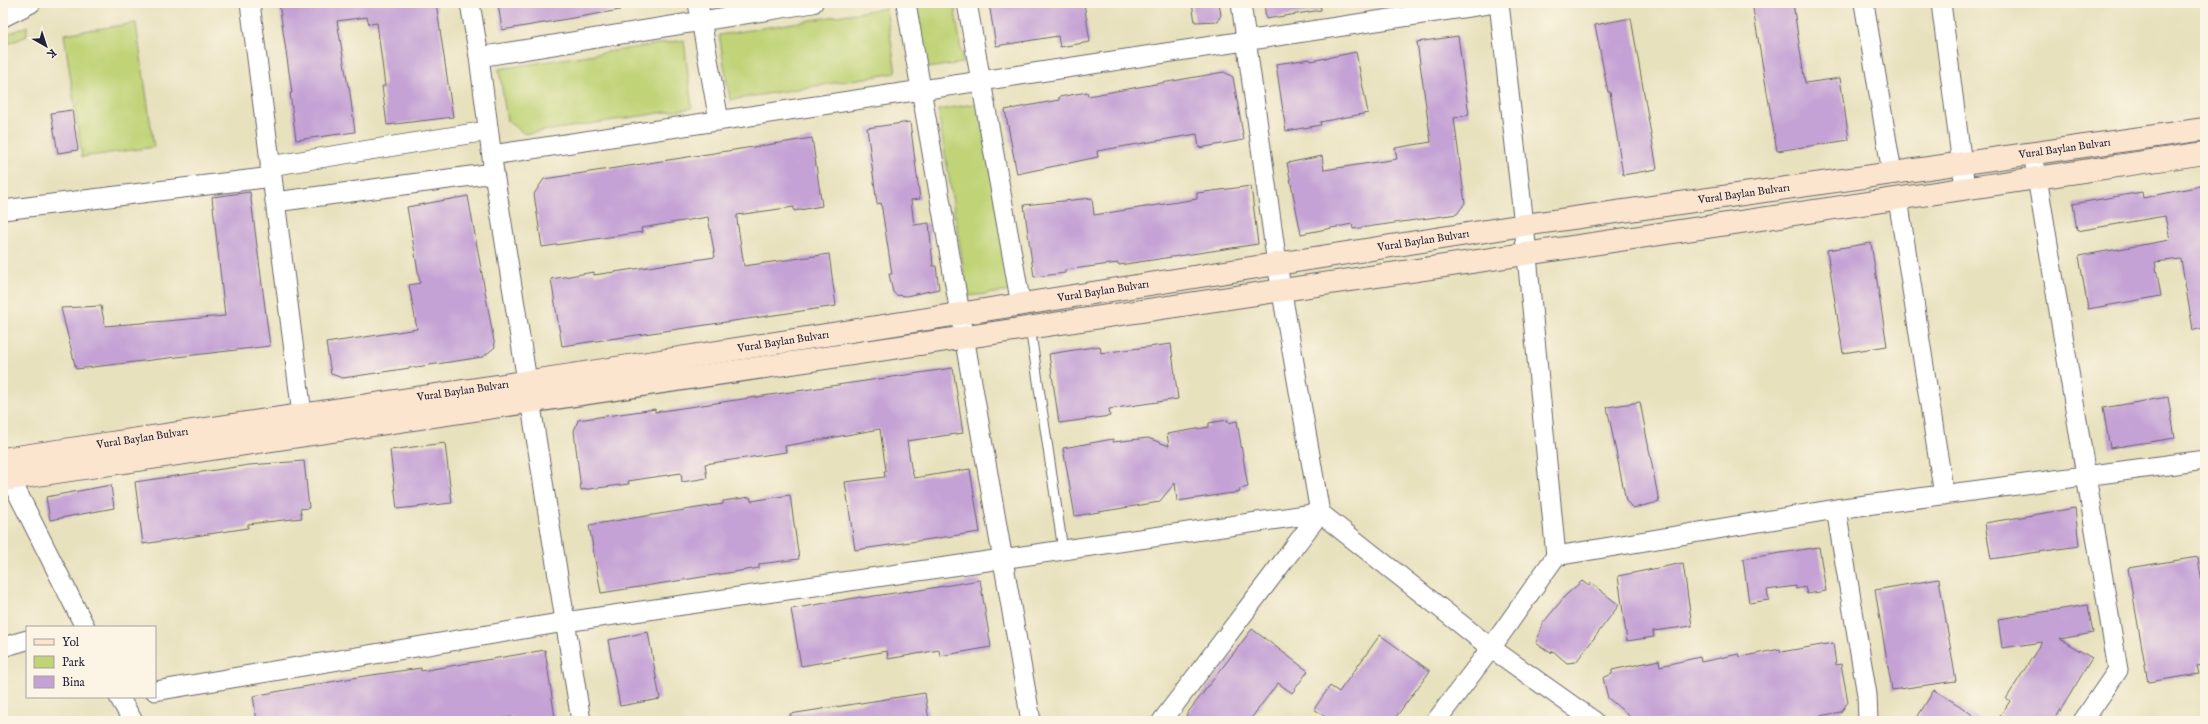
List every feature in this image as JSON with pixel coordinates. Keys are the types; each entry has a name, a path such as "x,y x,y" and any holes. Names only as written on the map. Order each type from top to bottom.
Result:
{"main road":[{"name":"Vural Baylan Bulvarı","path":"529,392 960,314 1524,225 1962,162 2205,129"},
{"name":"Vural Baylan Bulvarı","path":"5,471 529,392 964,337 2205,153"}],"street":[{"path":"3,18 31,3"},
{"path":"250,3 303,425"},
{"path":"470,3 479,57 487,131 581,721"},
{"path":"698,3 700,22 719,121"},
{"path":"906,3 1004,558 1031,721"},
{"path":"967,3 1021,305"},
{"path":"1241,3 1282,290 1320,514 1491,648 1594,721"},
{"path":"275,202 493,164 719,121 1495,3"},
{"path":"1436,721 1491,648 1556,556 1527,254 1499,3"},
{"path":"1864,3 1892,172"},
{"path":"1941,3 1965,188"},
{"path":"479,57 700,22 801,4"},
{"path":"3,210 271,172 487,131"},
{"path":"2033,153 2118,670 2084,721"},
{"path":"1898,199 1944,495"},
{"path":"1556,556 1836,509 2205,460"},
{"path":"5,471 79,625"},
{"path":"1836,509 1867,695 1868,721"},
{"path":"156,691 565,622 1320,514"},
{"path":"1162,721 1320,514"},
{"path":"3,647 26,640"},
{"path":"121,698 133,721"}],"lane":[{"path":"1030,327 1063,550"}],"green space":[{"path":"910,3 954,3 963,63 919,69"},
{"path":"886,8 896,73 730,100 719,35"},
{"path":"136,23 154,147 82,157 64,34"},
{"path":"27,26 27,36 3,46 3,36"},
{"path":"684,40 692,108 525,134 507,121 499,69"},
{"path":"979,103 1012,291 968,296 938,110"}],"building":[{"path":"279,3 436,3 453,117 387,125 382,86 385,86 377,23 369,24 367,17 337,21 349,86 355,132 296,140 290,93 292,93"},
{"path":"498,3 619,3 620,10 502,30"},
{"path":"989,3 1084,3 1090,42 1060,47 1058,36 996,46"},
{"path":"1192,3 1219,3 1221,15 1218,21 1195,22"},
{"path":"1264,3 1320,3 1321,10 1266,19"},
{"path":"1752,3 1793,3 1805,83 1840,78 1849,140 1777,151"},
{"path":"1631,18 1657,169 1623,175 1610,92 1608,92 1595,25"},
{"path":"1458,36 1469,115 1454,118 1465,203 1457,214 1353,229 1352,224 1301,234 1287,163 1322,156 1324,170 1397,159 1395,148 1431,142 1417,42"},
{"path":"1356,52 1368,113 1320,122 1321,125 1286,131 1276,64 1310,59 1311,61"},
{"path":"1224,72 1233,77 1244,140 1199,148 1197,134 1097,151 1098,157 1017,174 1005,110 1059,100 1059,97 1087,92 1088,96"},
{"path":"72,110 78,150 58,153 51,113"},
{"path":"910,122 920,199 911,200 914,225 929,223 933,266 936,266 939,289 906,296 896,295 893,292 889,274 892,274 881,203 877,204 867,128"},
{"path":"812,138 822,206 794,211 794,207 737,215 737,220 744,266 829,254 836,306 562,346 551,279 594,272 594,275 715,257 708,217 641,228 642,232 542,247 534,194 544,179"},
{"path":"2205,185 2205,328 2193,330 2181,259 2155,262 2161,296 2088,309 2079,256 2170,240 2165,216 2077,231 2073,204 2142,192 2143,198"},
{"path":"1251,186 1258,244 1119,265 1118,263 1065,270 1065,273 1034,277 1024,205 1092,198 1094,215 1197,199 1197,193"},
{"path":"250,192 270,346 76,369 61,308 101,306 105,326 225,316 212,197"},
{"path":"468,196 495,347 483,357 343,378 331,374 326,343 417,329 409,285 420,283 407,207"},
{"path":"1871,243 1887,346 1843,353 1827,250"},
{"path":"1171,344 1178,399 1109,409 1110,416 1059,423 1049,354 1100,346 1101,353"},
{"path":"953,368 963,433 907,441 911,467 914,478 970,469 980,532 855,550 845,482 885,477 884,471 886,471 880,429 785,446 786,452 705,464 707,478 682,482 681,473 628,481 629,484 581,490 574,431 578,420 655,409 655,412"},
{"path":"2168,397 2175,438 2110,448 2103,408"},
{"path":"1640,402 1659,502 1633,508 1626,501 1607,407"},
{"path":"1228,420 1228,423 1237,421 1248,487 1239,489 1240,492 1177,501 1175,483 1159,502 1075,516 1063,448 1113,439 1113,442 1148,438 1169,446 1167,434 1209,427 1209,423"},
{"path":"445,443 452,503 397,509 390,450"},
{"path":"304,461 309,508 300,509 302,518 248,524 248,528 143,544 135,482 249,465"},
{"path":"111,485 114,508 50,520 46,497"},
{"path":"790,495 799,559 759,564 759,568 601,593 589,525 723,504 723,501 750,497 751,501"},
{"path":"2075,508 2079,546 1991,559 1985,523"},
{"path":"1819,547 1826,591 1807,594 1805,587 1796,589 1796,586 1767,590 1769,600 1749,603 1743,559"},
{"path":"2198,557 2205,603 2205,657 2201,658 2202,665 2197,666 2199,674 2148,682 2128,568"},
{"path":"1683,563 1692,626 1653,631 1654,637 1627,641 1618,576"},
{"path":"1939,579 1956,681 1892,690 1875,590"},
{"path":"980,580 991,647 940,656 939,650 888,659 887,651 801,666 791,609 861,597 908,592"},
{"path":"1582,581 1589,586 1591,583 1619,605 1576,662 1567,663 1553,651 1551,653 1536,643 1543,623 1566,595"},
{"path":"2088,605 2093,633 2060,639 2092,658 2054,721 1997,721 2010,701 2006,699 2042,642 2002,648 1998,619"},
{"path":"1252,629 1308,671 1292,693 1278,683 1249,721 1194,721 1186,715"},
{"path":"648,632 660,699 620,706 608,640"},
{"path":"1380,635 1430,671 1393,721 1331,721 1314,709 1330,686 1339,692"},
{"path":"1833,643 1836,665 1841,664 1848,702 1841,712 1793,721 1635,721 1608,698 1603,678 1612,674 1612,670 1659,660 1660,666 1700,657 1701,662 1739,654 1740,657 1780,649 1781,652"},
{"path":"545,650 555,718 538,721 512,721 512,717 483,721 257,721 253,696 358,677 421,668 421,671"},
{"path":"1934,690 1960,706 1981,721 1915,721"},
{"path":"925,693 929,721 791,721 790,714"}]}
